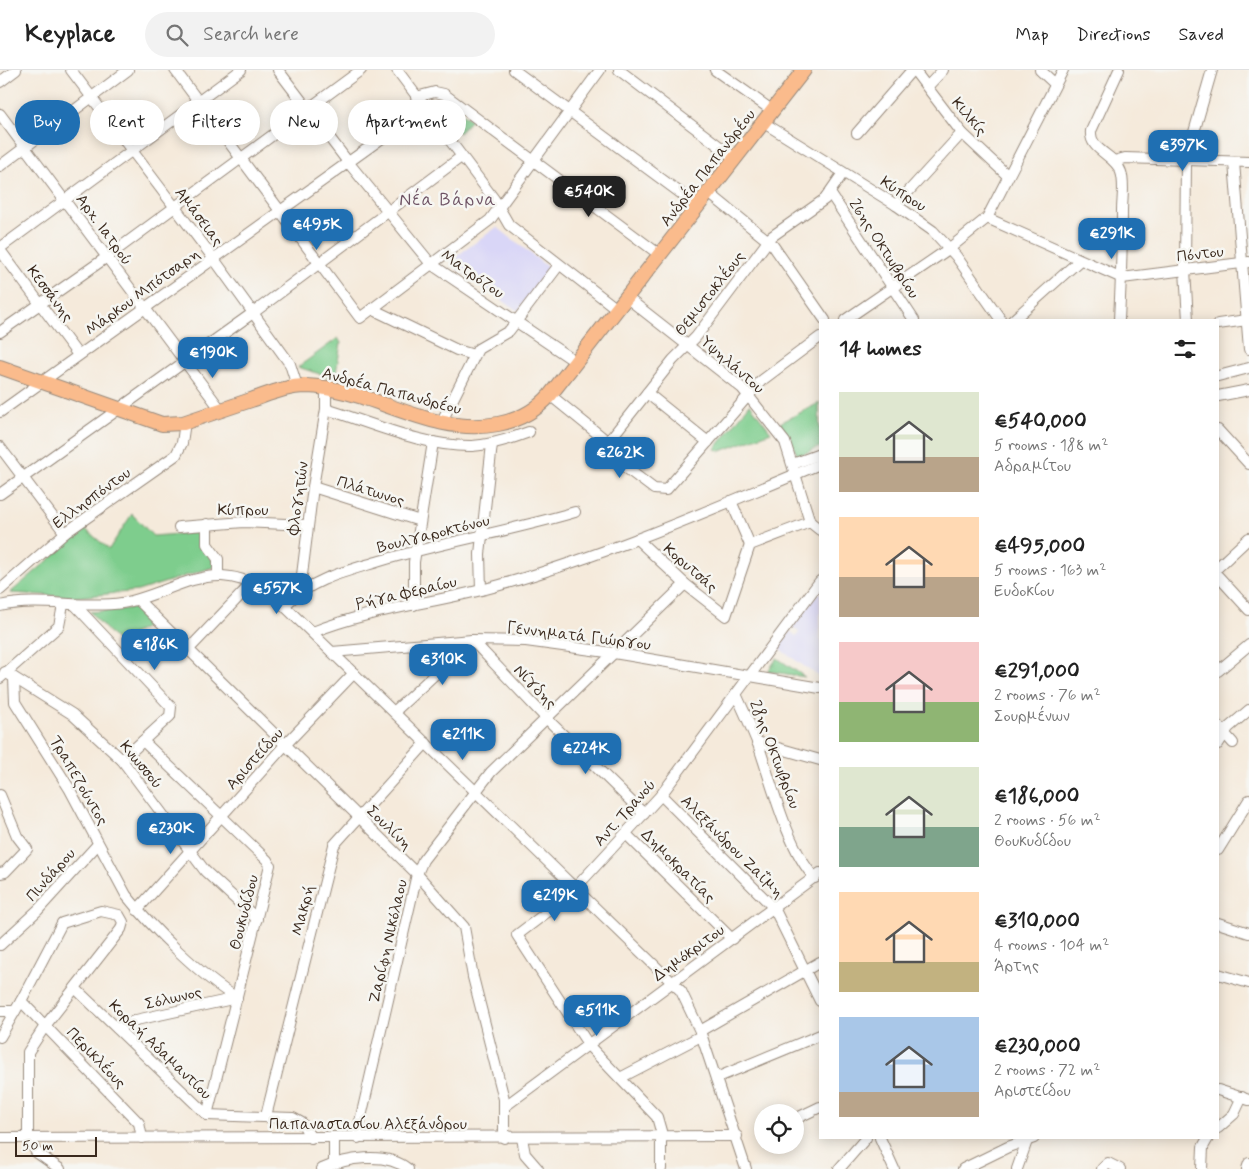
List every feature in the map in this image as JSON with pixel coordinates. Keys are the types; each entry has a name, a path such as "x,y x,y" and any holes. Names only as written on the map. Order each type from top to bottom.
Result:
{"main road":[{"name":"Ανδρέα Παπανδρέου","path":"0,367 156,423 173,424 185,422 297,386 326,389 441,423 472,427 506,422 528,414 550,395 804,70"}],"street":[{"path":"0,82 16,70"},
{"name":"Αμάσειας","path":"71,70 253,313 292,368 297,386"},
{"path":"0,166 128,70"},
{"path":"175,70 197,100"},
{"path":"201,100 241,70"},
{"name":"Ματρόζου","path":"278,70 300,100"},
{"path":"321,100 361,70"},
{"path":"514,70 698,206"},
{"path":"230,145 360,318 486,224 600,70"},
{"path":"619,70 736,159"},
{"path":"715,70 773,111"},
{"path":"857,133 913,70"},
{"name":"Κιλκίς","path":"913,70 928,86 962,133 1008,176"},
{"path":"928,86 943,70"},
{"path":"1040,70 1055,84"},
{"path":"846,319 950,248 988,218 1063,70"},
{"path":"1119,70 1091,130 1091,141 1114,161 1122,179 1122,278 1119,319"},
{"path":"1188,319 1185,270 1186,160 1212,70"},
{"path":"402,72 418,100"},
{"path":"416,97 436,92 444,94 660,255"},
{"name":"Αρχ. Ιατρού","path":"0,114 221,410"},
{"path":"0,249 174,120"},
{"name":"Κύπρου","path":"764,123 928,227 950,248 999,319"},
{"path":"896,205 962,133"},
{"path":"0,332 108,257 270,138"},
{"name":"Ματρόζου","path":"335,145 431,264 576,362"},
{"name":"Μάρκου Μπότσαρη","path":"0,412 372,145"},
{"path":"452,145 499,208 509,225 617,309"},
{"path":"0,494 253,313 461,157"},
{"path":"1114,161 1125,158 1249,162"},
{"path":"1234,162 1246,262 1249,349"},
{"name":"Θεμιστοκλέους","path":"608,442 674,360 688,346 768,241 830,193 843,173"},
{"path":"709,193 768,241 824,319"},
{"name":"26ης Οκτωβρίου","path":"830,193 913,319"},
{"path":"988,218 1122,278"},
{"name":"Κεσσάνης","path":"0,249 78,355"},
{"path":"1015,319 1080,260"},
{"name":"Πόντου","path":"1122,278 1246,262"},
{"path":"441,423 480,346 506,333 559,265"},
{"name":"Υψηλάντου","path":"626,297 748,394 784,440 810,522"},
{"path":"372,309 457,350 474,355"},
{"path":"1219,324 1247,320"},
{"path":"550,395 608,442 607,452 610,455 654,489 662,491 671,487 748,394 764,378 819,338"},
{"path":"1219,376 1249,368"},
{"name":"Φλογητών","path":"300,591 307,525 326,409 326,389"},
{"path":"1219,396 1249,390"},
{"path":"647,393 708,442"},
{"path":"326,409 432,442 465,446 492,444 529,432"},
{"name":"Ελλησπόντου","path":"0,590 65,533 176,455 182,443 185,422"},
{"path":"1219,431 1249,464"},
{"path":"414,605 415,551 432,442"},
{"path":"481,590 480,562 482,535 492,444"},
{"path":"0,447 65,533"},
{"name":"Ρήγα Φεραίου","path":"313,632 343,622 481,590 567,565 731,501 819,455"},
{"name":"Ρήγα Φεραίου","path":"794,469 819,464"},
{"name":"Πλάτωνος","path":"313,487 420,521"},
{"path":"731,501 750,545 810,522 819,529"},
{"name":"Βουλγαροκτόνου","path":"300,591 337,574 415,551 575,512"},
{"name":"Κύπρου","path":"179,527 244,522 307,525"},
{"path":"207,524 208,544 218,560 218,576"},
{"path":"1219,566 1249,538"},
{"name":"Κορυτσάς","path":"637,539 685,584 726,616 750,545"},
{"path":"0,606 27,603 63,605 117,604 138,600 198,580 218,576 238,578 272,594 674,982 685,997 700,1034 737,1136 746,1169"},
{"path":"1219,577 1249,610"},
{"name":"Αντ. Τρανού","path":"587,1044 517,936 576,888 662,795 819,582"},
{"path":"188,650 252,583"},
{"name":"Ζαρίφη Νικόλαου","path":"358,1138 358,1130 417,874 423,860 491,772 685,584"},
{"path":"285,605 300,591"},
{"name":"Σουλίνη","path":"138,600 417,874 464,926 473,977 504,1107 504,1138"},
{"path":"6,676 58,626 63,605"},
{"path":"75,605 172,707 170,716 122,760"},
{"path":"395,711 472,640"},
{"name":"Γεννηματά Γιώργου","path":"332,652 472,640 526,641 614,653 819,688"},
{"name":"Νίγδης","path":"472,640 546,718 644,814"},
{"path":"1219,671 1249,645"},
{"name":"Αριστείδου","path":"138,910 285,746 354,673"},
{"name":"Κνωσσού","path":"6,676 72,714 122,760 207,873 257,919"},
{"name":"Τραπεζούντος","path":"6,676 15,702 69,788 126,895 138,910 214,984 237,998"},
{"name":"28ης Οκτωβρίου","path":"736,694 757,742 788,828 807,869 818,873"},
{"path":"1233,743 1221,730 1249,710"},
{"name":"Θουκυδίδου","path":"143,742 270,863 208,1115"},
{"name":"Μακρή","path":"266,1116 334,845 426,742"},
{"path":"757,742 819,760"},
{"path":"0,795 17,836 27,849 5,872 0,873"},
{"name":"Αλεξάνδρου Ζαΐμη","path":"662,795 774,908 819,998"},
{"path":"1219,848 1249,800"},
{"name":"Δημοκρατίας","path":"626,834 732,939"},
{"name":"Πινδάρου","path":"0,945 38,910 62,881 98,844"},
{"name":"Δημόκριτου","path":"504,1107 774,908 818,873"},
{"path":"0,1037 62,923 101,911 115,912 123,922 121,930 28,1052 26,1125 29,1138 38,1154 60,1169"},
{"path":"1219,923 1249,933"},
{"path":"620,1078 700,1034 819,963"},
{"path":"1219,974 1249,983"},
{"name":"Κοραή Αδαμαντίου","path":"76,989 208,1115 266,1116 298,1120 311,1138"},
{"name":"Σόλωνος","path":"117,1028 136,1020 237,998"},
{"name":"Περικλέους","path":"21,1001 139,1123 142,1138"},
{"path":"0,1011 15,1011"},
{"path":"716,1078 819,1035"},
{"path":"587,1044 657,1118 662,1137 661,1169"},
{"path":"1219,1090 1245,1098 1234,1114 1219,1127"},
{"path":"804,1115 819,1107"},
{"name":"Παπαναστασίου Αλεξάνδρου","path":"0,1138 737,1136"},
{"path":"334,1138 334,1163"},
{"path":"522,1138 525,1154 538,1169"},
{"path":"839,1169 865,1139"},
{"path":"880,1139 894,1169"},
{"path":"963,1169 1028,1139"},
{"path":"1017,1169 1030,1139"},
{"path":"1202,1169 1203,1148 1208,1139"},
{"path":"322,1169 334,1163 373,1164 394,1161 408,1169"},
{"path":"1247,1169 1249,1163"},
{"path":"1104,1166 1120,1169"}],"shaded area":[{"path":"497,227 550,269 518,311 451,265 458,255"},
{"path":"819,592 819,676 778,648 790,631 796,636 798,634 799,631 792,627"}],"green space":[{"path":"466,116 471,120 466,125"},
{"path":"338,338 341,343 335,379 298,367"},
{"path":"819,403 819,447 798,456 780,423"},
{"path":"750,404 771,432 721,451 715,449"},
{"path":"132,514 153,536 202,532 203,547 213,560 214,567 138,591 77,597 10,593 85,529 109,549"},
{"path":"137,608 151,624 118,642 90,612"},
{"path":"777,658 805,677 768,671"}],"district":[{"name":"Νέα Βάρνα","path":"448,199"}]}
